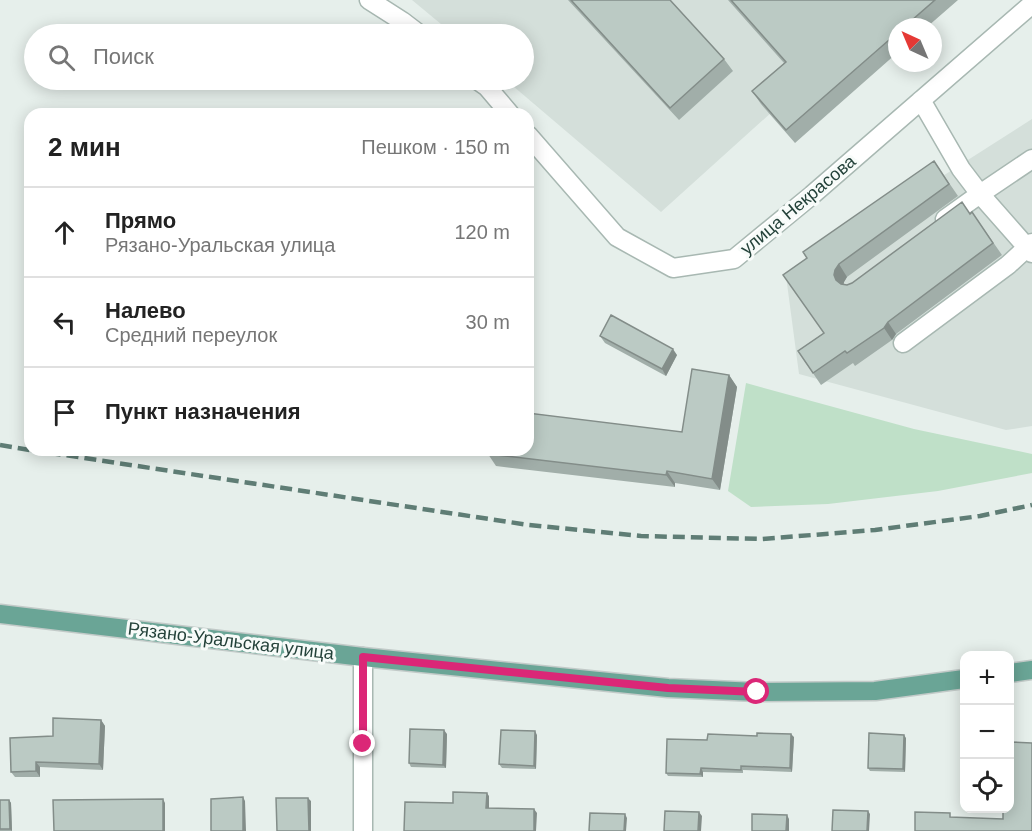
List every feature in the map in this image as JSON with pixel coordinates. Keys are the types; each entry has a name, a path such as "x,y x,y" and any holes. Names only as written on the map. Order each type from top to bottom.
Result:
{"main road":[{"name":"Рязано-Уральская улица","path":"0,614 363,657 668,688 757,692 875,691 960,680"},
{"path":"1014,672 1032,670"}],"street":[{"path":"369,0 406,24"},
{"name":"улица Некрасова","path":"534,142 617,237 673,268 734,260 1032,3"},
{"path":"490,90 505,108"},
{"path":"903,343 1030,248 980,194 961,169 921,100"},
{"path":"932,229 1032,159"},
{"path":"363,657 363,831"}],"shaded area":[{"path":"412,0 896,0 661,212 518,90 534,90 534,24 441,24"},
{"path":"1032,119 1032,426 1006,430 799,374 786,276"}],"green space":[{"path":"746,383 914,429 1032,454 1032,473 938,491 828,504 751,507 728,491"}],"building":[{"path":"571,0 670,0 724,59 670,108"},
{"path":"731,0 935,0 914,18 888,18 888,41 786,130 752,91 786,62"},
{"path":"934,161 949,184 839,264 834,275 836,280 841,284 852,283 962,202 970,214 972,212 993,243 888,322 884,328 813,373 798,351 824,333 783,275 807,258 803,252"},
{"path":"611,315 673,349 662,369 600,336"},
{"path":"692,369 729,375 712,479 667,471 666,475 505,456 534,456 534,414 682,432"},
{"path":"53,718 101,720 99,764 36,762 36,771 11,772 10,738 53,736"},
{"path":"410,729 444,730 443,765 409,763"},
{"path":"501,730 535,731 534,766 499,764"},
{"path":"757,733 791,734 790,768 741,766 741,770 701,768 700,774 666,773 667,739 707,740 708,734 757,736"},
{"path":"869,733 904,735 903,769 868,768"},
{"path":"1014,742 1032,743 1032,831 915,831 915,812 950,813 950,817 1003,819 1003,813 1014,813"},
{"path":"453,792 487,793 486,808 534,809 534,831 404,831 405,802 453,803"},
{"path":"243,797 243,831 211,831 211,799"},
{"path":"276,798 308,798 309,831 277,831"},
{"path":"163,799 163,831 54,831 53,800"},
{"path":"0,800 9,800 10,829 0,829"},
{"path":"833,810 868,811 867,831 832,831"},
{"path":"665,811 699,812 698,831 664,831"},
{"path":"590,813 625,814 624,831 589,831"},
{"path":"752,814 787,815 786,831 752,831"}],"railway":[{"path":"0,445 24,449"},
{"path":"71,456 529,525 641,536 762,539 875,530 980,516 1032,505"}],"route":[{"path":"363,744 363,657 668,688 757,692"}]}
